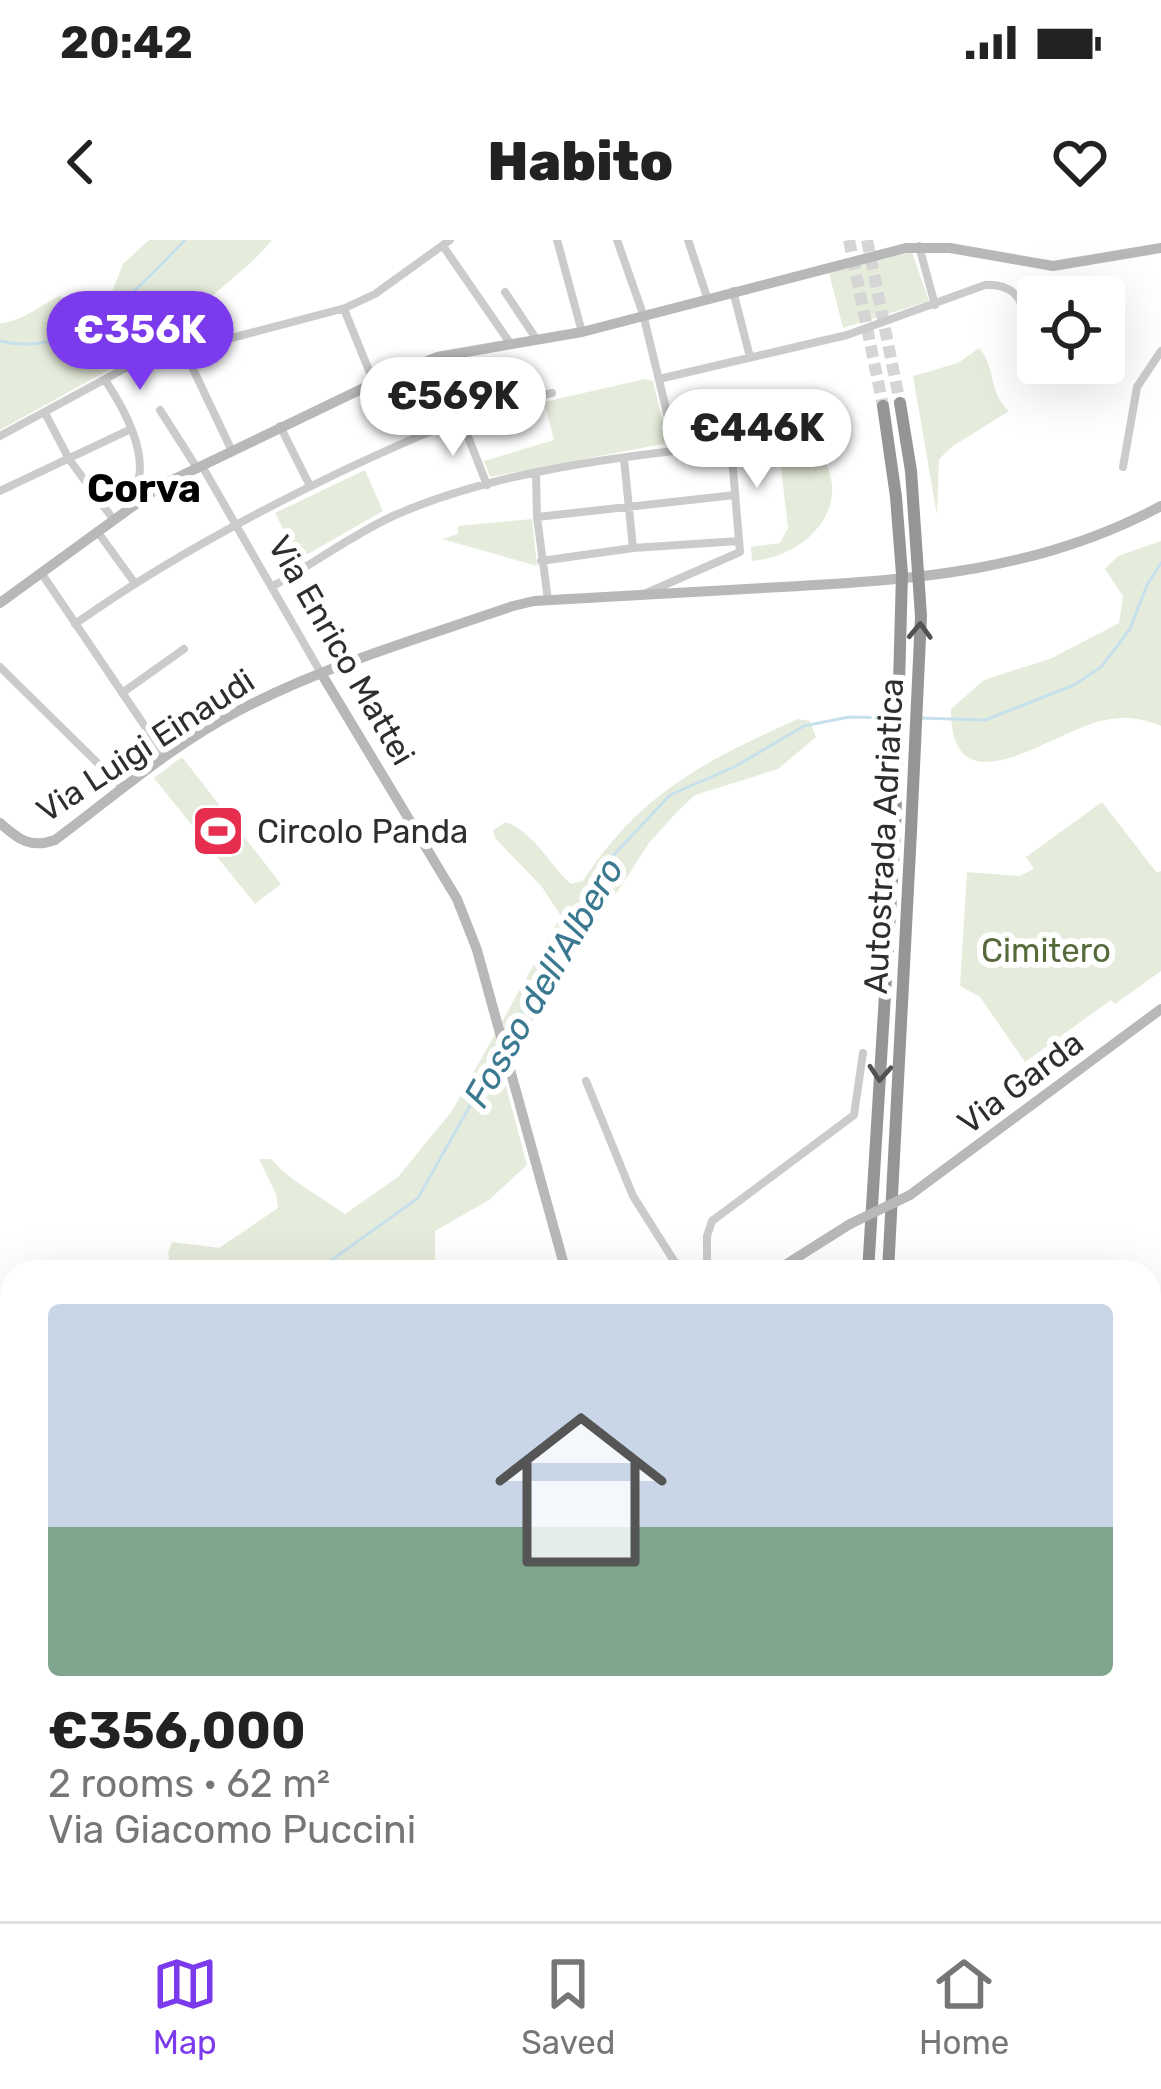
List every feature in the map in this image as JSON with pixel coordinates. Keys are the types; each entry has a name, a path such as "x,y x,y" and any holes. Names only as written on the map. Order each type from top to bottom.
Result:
{"highway":[{"name":"Autostrada Adriatica","path":"889,1260 921,616 911,471 900,403"},
{"name":"Autostrada Adriatica","path":"869,1260 896,831 902,574 883,406"}],"street":[{"path":"557,240 582,332"},
{"path":"617,240 644,314 676,450"},
{"path":"688,240 706,297"},
{"path":"0,436 133,364 344,309 447,243 510,343"},
{"path":"0,603 154,490 374,382 437,357 582,332 733,290 919,247 1053,266 1161,248"},
{"path":"919,247 935,305"},
{"path":"659,379 847,335 985,285 1007,287 1017,297"},
{"path":"733,290 750,357"},
{"path":"505,292 537,340"},
{"path":"344,309 374,382"},
{"path":"184,350 232,449"},
{"path":"1123,467 1137,387 1161,351"},
{"path":"437,357 487,485"},
{"path":"105,380 131,429 141,479 154,490"},
{"path":"75,624 134,582 310,486 460,418 552,392"},
{"name":"Via Enrico Mattei","path":"160,410 238,523 321,673 457,898 477,950 563,1260"},
{"path":"45,413 69,459 113,519"},
{"path":"280,427 310,486"},
{"path":"0,491 131,429"},
{"path":"273,586 392,517 487,485 676,450 799,436"},
{"path":"542,561 633,548 739,541 731,445"},
{"path":"625,459 633,548"},
{"path":"536,474 548,600"},
{"path":"139,500 135,490 141,479"},
{"path":"537,517 735,495"},
{"name":"Via Luigi Einaudi","path":"0,823 22,841 37,845 55,840 230,715 321,673 513,606 952,575 1080,541 1161,506"},
{"path":"98,531 134,582"},
{"name":"Via Luigi Einaudi","path":"643,595 740,552 739,541"},
{"path":"42,574 166,758"},
{"path":"122,693 184,649"},
{"path":"0,667 123,789"},
{"name":"Via Garda","path":"793,1260 850,1224 910,1195 1161,1009"},
{"path":"707,1260 712,1221 854,1115 862,1053"},
{"path":"586,1081 633,1196 673,1260"}],"green space":[{"path":"149,240 272,240 203,304 172,347 123,362 0,430 0,323 60,296 84,312 110,297 123,264"},
{"path":"912,252 929,301 843,328 829,273"},
{"path":"979,348 1009,411 939,459 937,515 913,376 958,363"},
{"path":"653,381 668,443 490,477 484,461 554,440 544,402"},
{"path":"811,444 827,465 832,486 824,519 786,552 752,561 751,547 780,543 788,528 779,450"},
{"path":"365,470 383,511 299,559 275,513"},
{"path":"532,519 537,566 442,539 458,534 458,526"},
{"path":"1161,541 1161,726 1134,718 1105,720 1009,758 986,762 968,757 955,741 951,709 984,680 1052,658 1119,623 1123,596 1105,569 1118,556"},
{"path":"798,719 810,721 816,737 778,769 695,795 649,843 618,891 587,922 503,1075 527,1165 489,1200 435,1231 435,1260 169,1260 172,1242 219,1248 278,1208 259,1159 271,1159 345,1214 398,1177 452,1111 561,916 493,830 506,822 517,828 571,884 583,881 605,850 652,802 733,750"},
{"name":"Circolo Panda","path":"182,757 281,884 255,904 154,778"},
{"name":"Cimitero","path":"1102,802 1157,873 1161,871 1161,971 1115,1004 1111,1000 1025,1062 980,997 960,986 967,872 1019,876 1034,869 1026,857"}],"waterway":[{"path":"0,341 27,344 79,330 126,298 185,240"},
{"name":"Fosso dell'Albero","path":"920,718 985,720 1074,685 1101,667 1130,629 1161,563"},
{"name":"Fosso dell'Albero","path":"507,1040 607,862 670,795 736,766 804,726 849,717 892,718"},
{"name":"Fosso dell'Albero","path":"332,1260 418,1198 499,1054"}],"tunnel":[{"path":"849,240 883,406"},
{"path":"867,240 900,403"}],"place":[{"name":"Circolo Panda","path":"218,831"}],"district":[{"name":"Corva","path":"144,488"}]}
